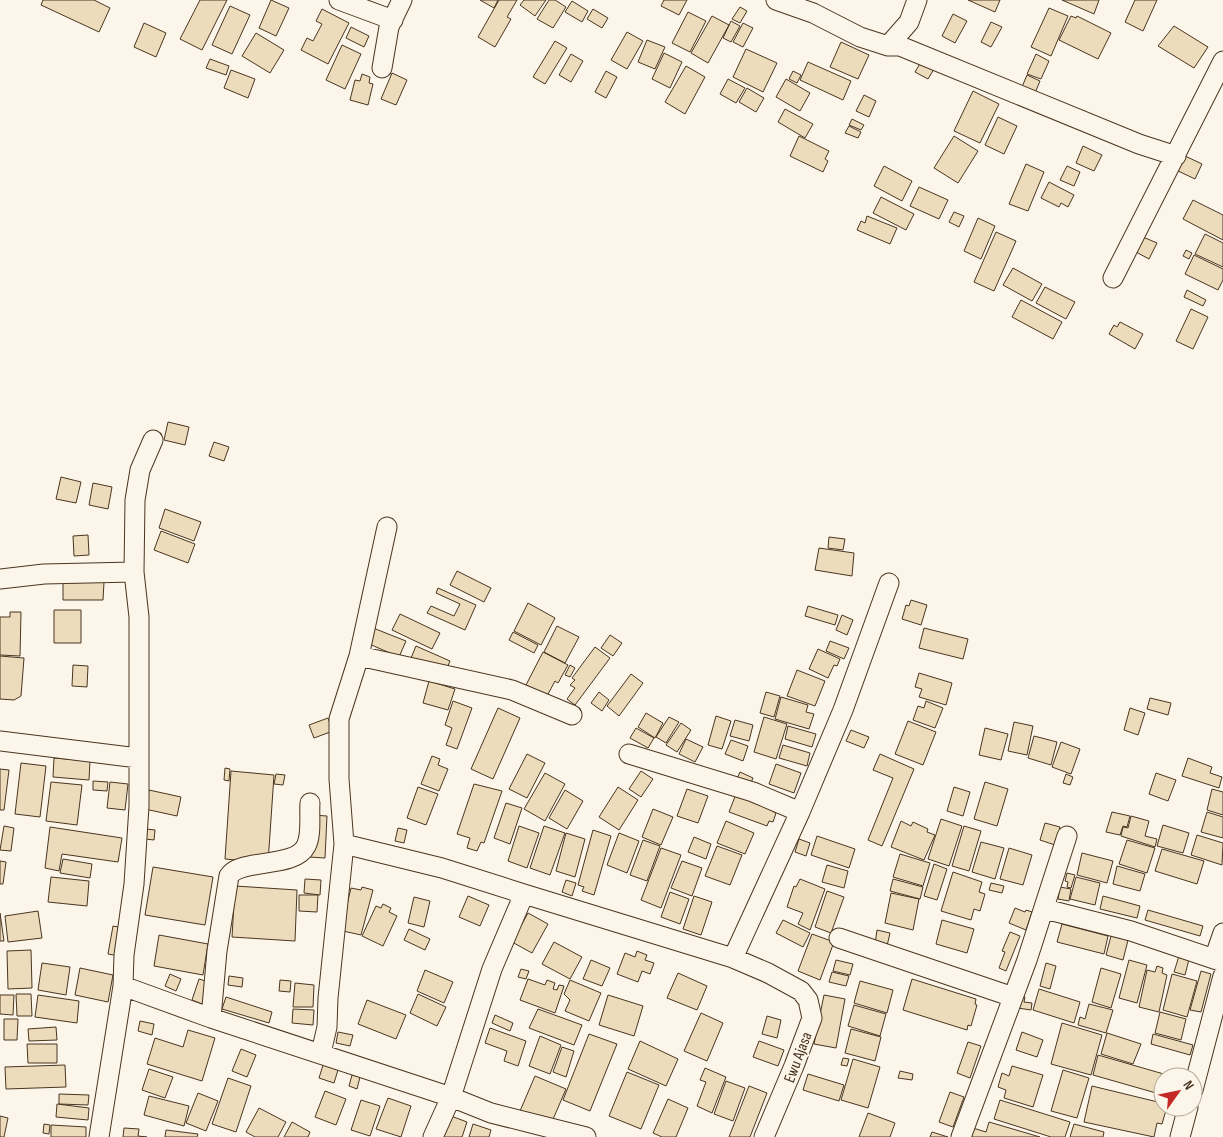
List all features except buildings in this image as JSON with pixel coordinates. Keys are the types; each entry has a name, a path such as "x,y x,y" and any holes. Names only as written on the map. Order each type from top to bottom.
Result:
{"street":[{"path":"339,0 393,20"},
{"path":"382,68 389,27 402,0"},
{"path":"776,0 813,13 860,37 888,46 900,46 1139,144 1176,156"},
{"path":"888,46 909,22 917,0"},
{"path":"1113,278 1223,60"},
{"path":"99,1137 123,986 124,955 134,884 139,806 139,616 134,572 135,500 140,470 153,440"},
{"path":"320,1053 327,1026 328,998 344,844 339,779 339,719 359,656 387,527"},
{"path":"0,579 44,574 134,572"},
{"path":"733,958 800,812 843,710 890,583"},
{"path":"359,656 512,690 572,715"},
{"path":"0,741 138,758"},
{"path":"629,754 753,792 800,812"},
{"path":"211,1018 217,951 229,876 232,871 239,868 277,862 303,851 307,845 310,803"},
{"path":"961,1137 1045,909 1067,836"},
{"name":"Ewu Ajasa","path":"344,844 442,868 733,958 768,973 801,991 808,1000 812,1018 764,1137"},
{"path":"433,1137 451,1097 492,970 524,894"},
{"path":"1045,909 1131,931 1220,966"},
{"path":"1198,1067 1220,966 1223,933"},
{"path":"839,938 1012,997"},
{"path":"123,986 211,1018 451,1097 492,1113 586,1137"},
{"path":"1180,1137 1185,1117"}]}
